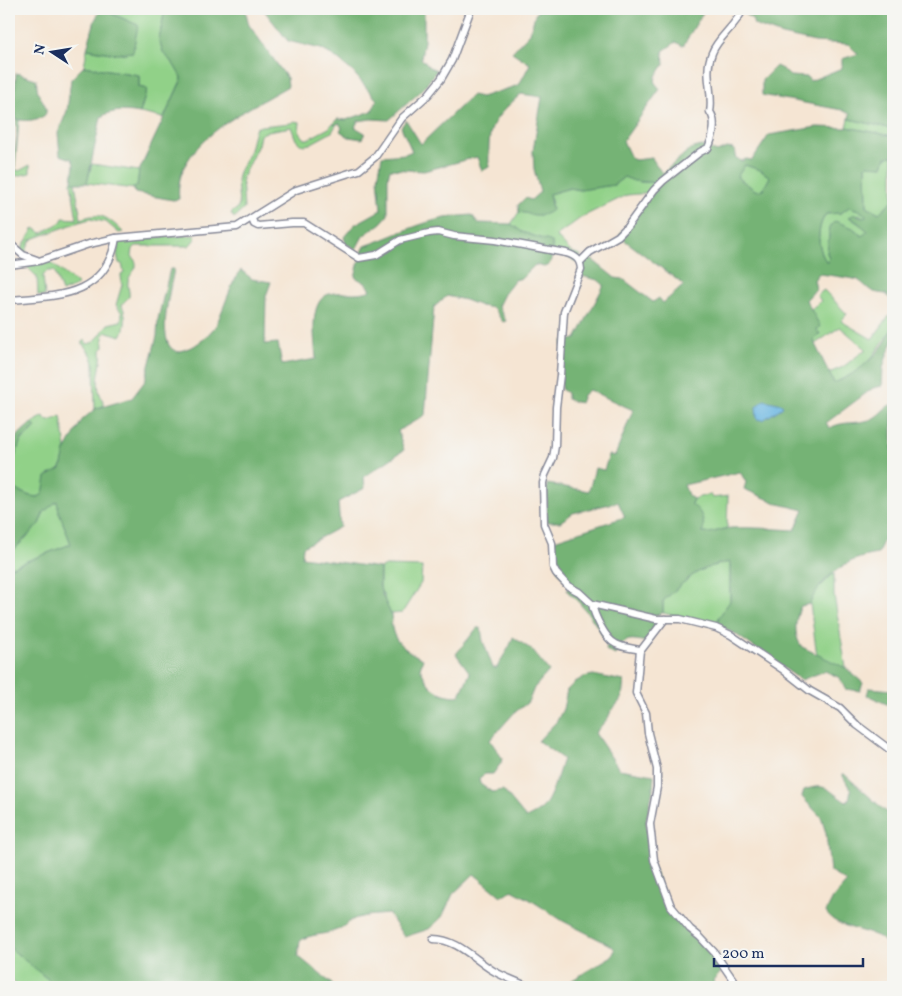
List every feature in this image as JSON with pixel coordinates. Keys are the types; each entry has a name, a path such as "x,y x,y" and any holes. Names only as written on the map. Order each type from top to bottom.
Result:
{"street":[{"path":"9,265 39,261 74,248 116,238 233,228 252,219 296,190 321,180 354,172 370,162 402,118 428,95 441,79 452,60 471,9"},
{"path":"580,262 590,252 618,236 628,227 654,190 663,181 700,152 708,148 714,128 713,115 710,112 711,101 708,81 710,59 713,50 735,24 743,9"},
{"path":"252,219 254,224 258,226 304,223 359,258 376,255 400,240 438,232 454,236 495,240 566,254 577,258 580,262 581,270 564,312 556,407 555,446 553,458 544,479 544,524 552,543 553,567 556,573 568,586 579,592 592,604 656,619 680,619 716,628 731,635 782,668 810,691 840,708 857,725 893,752"},
{"path":"9,300 62,295 89,284 95,280 112,258 116,238"},
{"path":"9,243 23,255 39,261"},
{"path":"592,604 596,618 614,643 640,650"},
{"path":"656,619 657,629"},
{"path":"665,619 640,650 636,692 646,713 648,733 657,769 657,787 650,824 654,860 671,906 690,929 714,952 738,987"},
{"path":"433,938 445,940 471,953 493,970 528,987"}],"green space":[{"path":"101,9 138,25 133,52 117,54 87,49 95,20"},
{"path":"103,9 165,9 159,39 163,52 182,78 164,118 140,113 147,89 139,87 139,75 84,66 87,49 117,54 133,52 137,25"},
{"path":"165,9 245,9 249,25 287,78 288,86 216,130 200,145 187,161 180,179 179,199 173,200 135,193 133,187 137,186 139,171 182,79 174,65 163,52 159,39"},
{"path":"263,9 349,9 356,12 366,9 424,9 424,41 421,58 429,67 437,70 422,90 389,120 371,119 358,121 355,127 365,133 362,139 349,137 340,131 342,128 339,123 336,125 333,123 337,119 346,120 372,111 377,100 353,72 335,57 321,49 288,41"},
{"path":"539,9 705,9 683,46 676,42 663,51 664,65 656,76 655,83 660,89 623,141 631,158 635,160 652,158 663,173 690,149 702,146 717,152 727,148 733,149 736,153 735,157 741,161 746,159 752,160 769,135 817,127 847,127 893,136 893,156 886,157 883,166 866,165 867,206 879,213 893,200 893,306 886,294 870,290 858,280 818,274 814,280 816,289 806,300 820,326 817,330 820,334 813,340 834,383 853,373 870,360 884,344 893,325 893,342 883,368 882,386 873,388 826,423 830,428 839,424 869,420 876,417 892,404 893,526 891,525 887,532 878,554 854,560 834,572 822,584 810,604 801,606 796,621 797,638 802,647 846,668 863,683 860,691 845,689 840,678 825,671 801,680 734,633 716,626 719,617 730,601 730,562 708,567 686,580 663,601 663,613 654,617 655,627 646,642 631,640 624,642 615,655 606,650 607,645 599,630 590,616 567,591 570,585 557,569 554,540 625,517 618,502 573,513 560,522 547,522 547,484 589,491 595,468 604,470 609,455 615,456 633,410 589,390 583,395 580,403 567,399 567,393 561,389 563,341 576,339 604,285 598,280 581,276 584,261 589,257 615,278 623,279 653,302 659,298 663,303 684,285 619,236 660,183 634,181 624,177 614,185 580,190 570,188 549,194 552,210 548,213 536,215 519,212 518,205 525,198 531,200 540,192 534,169 533,151 542,97 521,94 503,111 493,125 489,142 489,167 482,171 477,157 424,171 390,169 388,178 388,215 381,223 363,236 356,249 346,244 344,237 354,225 381,210 378,178 382,156 405,154 412,151 401,127 406,120 421,144 472,95 481,97 519,85 530,64 512,52 530,33 535,15","holes":["745,165 760,170 770,177 764,188 760,191 755,190 737,177","849,207 859,210 867,216 865,218 855,214 849,217 868,231 862,236 853,228 835,221 830,226 827,253 829,258 827,263 821,251 819,232 826,214 841,213","740,472 746,482 744,489 779,504 804,510 795,530 731,528 703,533 704,524 702,516 691,504 693,499 688,495 684,485"]},
{"path":"746,9 893,9 893,129 849,119 850,114 842,110 762,95 762,80 776,66 790,76 807,77 810,81 842,68 842,59 858,54 848,44 815,42 782,35 754,25 752,19 744,14"},
{"path":"84,66 139,75 139,87 147,89 140,113 115,112 101,117 87,183 75,183 72,181 74,164 72,159 60,155 58,133 67,111 71,79"},
{"path":"16,73 36,79 38,93 46,109 46,112 41,117 33,120 16,119 13,102"},
{"path":"16,119 19,120 15,169 19,171 30,165 30,173 17,176 11,175 17,136"},
{"path":"849,119 893,129 893,136 847,127"},
{"path":"293,121 300,122 299,132 305,139 329,128 333,123 336,125 332,132 305,145 300,144 296,140 291,127 268,131 260,135 258,145 242,178 244,209 234,218 231,213 238,208 239,204 237,180 250,150 256,128 291,123"},
{"path":"893,156 893,200 879,213 867,206 866,164 883,166 886,157"},
{"path":"92,164 139,171 137,186 134,189 87,183"},
{"path":"745,165 760,170 770,177 764,188 760,191 755,190 737,177"},
{"path":"624,177 640,182 660,183 650,193 627,195 582,217 556,236 571,252 581,255 577,263 569,257 552,254 552,242 522,232 511,224 519,212 541,215 552,203 549,194 570,188 580,190 614,185"},
{"path":"72,181 75,183 81,219 94,216 104,217 123,232 119,233 106,222 90,219 35,238 30,241 25,254 20,251 34,228 42,233 61,222 63,218 77,219"},
{"path":"849,207 859,210 868,216 865,218 859,214 849,217 869,231 862,236 853,228 830,225 827,253 829,258 827,263 821,252 819,239 823,220 826,214 841,213"},
{"path":"472,215 478,223 511,224 522,232 552,242 552,257 549,265 544,267 535,265 522,278 515,280 504,294 498,306 506,321 503,322 493,308 447,296 434,307 425,415 398,431 404,450 364,477 365,488 338,502 340,527 303,547 302,557 380,568 381,590 391,615 393,633 399,643 423,659 420,668 427,681 435,690 444,694 460,695 470,673 456,654 477,628 481,628 483,641 493,668 497,668 513,637 532,650 549,671 534,688 527,703 514,713 490,740 502,758 501,763 493,774 485,774 479,778 480,784 492,792 503,790 526,818 540,810 548,801 563,759 538,741 557,721 563,709 567,690 575,682 593,675 624,681 622,697 595,733 619,769 654,775 653,790 646,821 651,862 670,909 688,932 699,939 723,970 713,981 717,987 629,987 622,980 610,987 572,987 569,982 612,956 615,950 612,946 563,921 512,890 501,896 474,874 453,894 442,917 429,929 404,937 389,914 373,915 357,918 337,930 308,937 300,941 298,956 334,987 57,987 9,947 9,568 71,544 59,512 57,501 44,512 39,524 9,555 9,487 30,496 38,497 43,494 46,477 61,469 65,451 82,420 95,409 132,398 145,381 157,336 158,319 170,269 174,269 165,321 167,341 173,350 178,352 194,346 204,339 216,326 233,283 241,270 252,279 271,282 266,296 265,344 278,343 282,365 316,359 314,319 320,301 326,295 367,292 371,290 367,284 355,277 365,246 427,223 445,218"},
{"path":"195,235 195,239 189,246 136,246 133,249 132,256 136,267 128,281 129,297 122,306 125,317 124,329 121,336 107,332 103,335 104,347 101,350 98,383 105,405 95,409 94,363 92,356 82,343 85,340 87,344 91,343 108,324 121,321 122,313 116,305 122,285 121,275 124,273 117,254 119,242 123,239"},
{"path":"48,260 78,285 62,292 54,271 47,271 43,276 45,296 38,296 37,277 26,266"},
{"path":"824,290 847,314 841,321 872,339 893,311 892,329 873,356 859,371 834,383 829,373 843,367 866,349 840,327 815,344 813,340 817,330 811,309 821,301 817,295"},
{"path":"44,416 46,420 50,421 61,416 66,448 61,469 49,475 43,494 38,497 30,496 9,487 9,474 19,443 36,427 32,423"},
{"path":"32,423 36,427 21,440 9,474 11,451 15,439"},
{"path":"710,494 712,498 728,496 727,528 708,534 703,533 691,504 693,499"},
{"path":"57,500 59,512 71,544 9,568 9,555 39,524 44,512"},
{"path":"730,562 730,602 716,626 663,613 663,601 686,580 708,567"},
{"path":"386,566 422,567 421,583 402,613 391,614 385,604 384,596 380,589 380,568"},
{"path":"834,573 834,595 846,668 817,656 810,604 813,594"},
{"path":"869,688 893,690 893,707 867,695"},
{"path":"843,773 893,818 893,832 888,860 893,865 893,949 879,937 840,924 829,917 826,912 833,898 847,882 830,872 826,833 821,817 802,797 804,790 822,787 846,802 851,791"},
{"path":"9,947 57,987 19,987 9,978"}],"water":[{"path":"764,400 782,404 783,407 763,420 757,419 756,407"}]}
